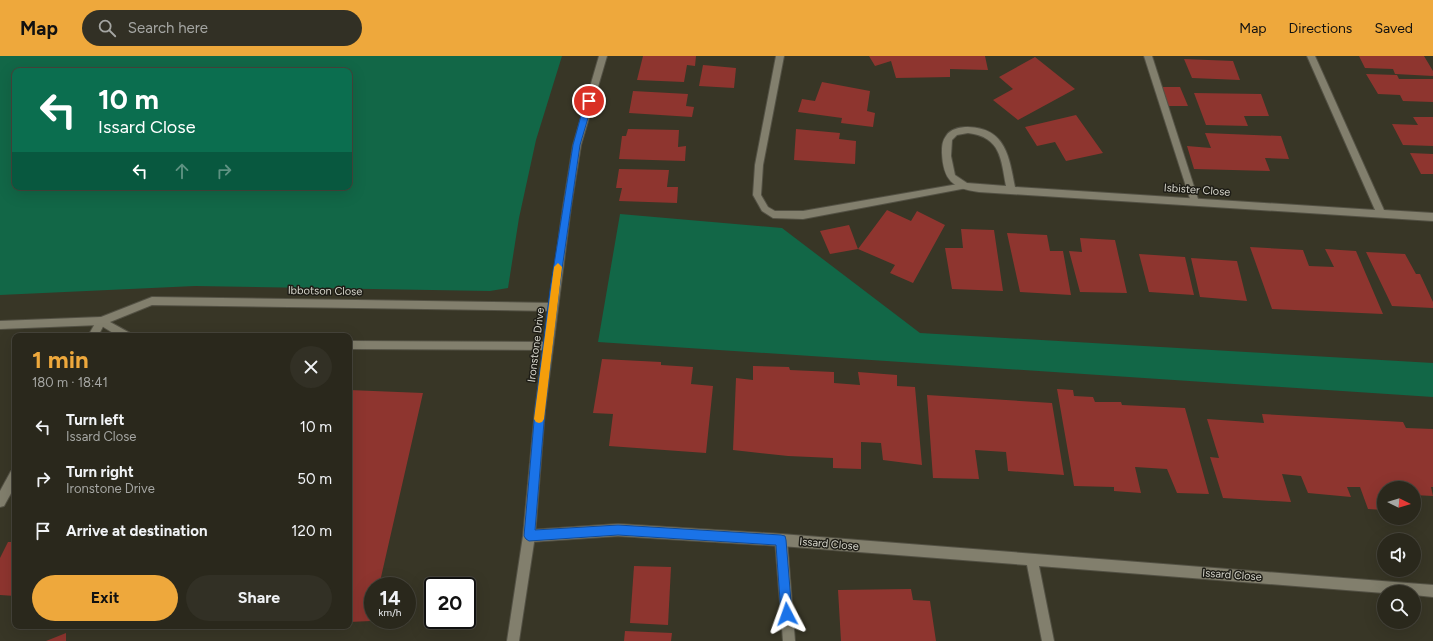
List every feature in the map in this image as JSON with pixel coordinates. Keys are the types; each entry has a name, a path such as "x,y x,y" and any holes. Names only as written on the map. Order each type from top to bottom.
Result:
{"street":[{"name":"Ironstone Drive","path":"514,641 529,536 540,410 548,346 577,145 603,56"},
{"name":"Isbister Close","path":"780,56 759,165 757,195 765,209 773,214 803,215 964,186 1433,217"},
{"path":"1148,56 1195,202"},
{"path":"1311,56 1381,214"},
{"path":"964,186 956,182 950,175 946,145 948,138 955,132 976,131 993,138 999,144 1003,152 1011,190"},
{"name":"Ibbotson Close","path":"0,325 101,321 152,301 553,307"},
{"path":"95,333 101,321 121,333"},
{"path":"352,345 548,346"},
{"path":"0,502 12,481"},
{"name":"Issard Close","path":"529,536 618,530 781,540 1433,591"},
{"path":"781,540 789,641"},
{"path":"1032,560 1048,641"}],"green space":[{"path":"0,56 562,56 536,140 519,218 508,288 490,291 195,286 0,295"},
{"path":"620,214 782,228 920,333 1433,363 1433,397 598,342"}],"building":[{"path":"643,56 696,56 695,66 687,65 684,82 637,80"},
{"path":"869,56 985,56 988,70 950,69 950,77 896,78 891,61 875,66"},
{"path":"1359,56 1424,56 1433,71 1433,76 1395,74 1393,69 1365,68"},
{"path":"1035,57 1075,89 1018,120 993,100 1013,89 999,77"},
{"path":"1184,59 1233,61 1240,80 1192,78"},
{"path":"703,65 736,68 734,88 699,86"},
{"path":"1366,74 1397,75 1399,79 1433,79 1433,102 1403,101 1400,95 1378,94"},
{"path":"822,82 870,91 867,111 875,113 873,127 841,123 842,118 798,112 802,99 815,101"},
{"path":"1162,87 1180,87 1188,106 1168,106"},
{"path":"633,91 688,94 686,106 694,107 692,117 629,113"},
{"path":"1194,93 1261,94 1269,116 1244,116 1248,126 1206,125"},
{"path":"1076,115 1103,153 1066,161 1055,142 1037,146 1025,127"},
{"path":"1413,117 1433,117 1433,146 1403,145 1392,124 1418,125"},
{"path":"628,129 679,130 678,147 686,146 685,161 619,159 622,136 626,136"},
{"path":"796,129 840,133 839,139 856,141 855,164 794,160"},
{"path":"1205,133 1281,136 1289,159 1265,158 1270,171 1194,169 1187,146 1211,148"},
{"path":"1410,153 1433,154 1433,174 1421,174"},
{"path":"619,169 669,170 667,187 678,187 677,203 619,201 622,188 616,188"},
{"path":"887,210 911,221 917,211 945,225 913,283 890,273 895,265 858,249"},
{"path":"849,225 858,249 830,254 820,231"},
{"path":"961,229 994,230 1003,291 952,289 945,248 963,248"},
{"path":"1007,233 1047,235 1050,251 1063,251 1071,295 1020,292"},
{"path":"1080,238 1115,240 1127,293 1080,292 1069,251 1082,252"},
{"path":"1250,247 1303,250 1309,266 1334,267 1325,249 1356,251 1383,314 1272,309"},
{"path":"1366,252 1405,254 1416,274 1420,274 1433,302 1433,308 1392,306"},
{"path":"1139,254 1185,257 1194,295 1149,292"},
{"path":"1191,258 1237,261 1247,301 1200,297"},
{"path":"602,359 661,362 661,365 693,367 691,384 713,386 706,453 609,446 613,414 593,413"},
{"path":"753,366 789,367 790,370 834,372 834,383 860,385 858,372 897,375 897,386 915,387 922,465 883,460 881,443 861,442 861,469 833,468 833,458 788,456 733,450 736,378 753,380"},
{"path":"1057,389 1073,390 1074,396 1093,397 1095,402 1121,402 1122,405 1185,408 1209,494 1177,493 1167,469 1135,467 1141,493 1114,491 1114,487 1074,486"},
{"path":"352,390 423,393 381,577 364,577 364,621 352,622"},
{"path":"927,395 1052,403 1064,475 1008,471 1006,452 975,450 979,479 933,478"},
{"path":"1262,414 1403,422 1406,428 1433,429 1433,487 1431,487 1433,496 1421,495 1421,481 1377,481 1377,510 1368,509 1360,487 1347,487 1351,497 1308,493 1301,476 1282,474 1291,502 1223,498 1210,457 1219,458 1207,419 1264,423"},
{"path":"8,542 12,542 12,596 0,595 0,558"},
{"path":"634,566 671,567 668,625 630,623"},
{"path":"911,589 913,600 930,601 936,641 841,641 838,590"},
{"path":"625,631 672,633 671,641 624,641"},
{"path":"66,633 66,641 46,641"}],"slow traffic":[{"path":"539,419 558,267"}],"route":[{"path":"589,101 577,145 554,290 540,410 529,536 618,530 781,540 787,614"}]}
